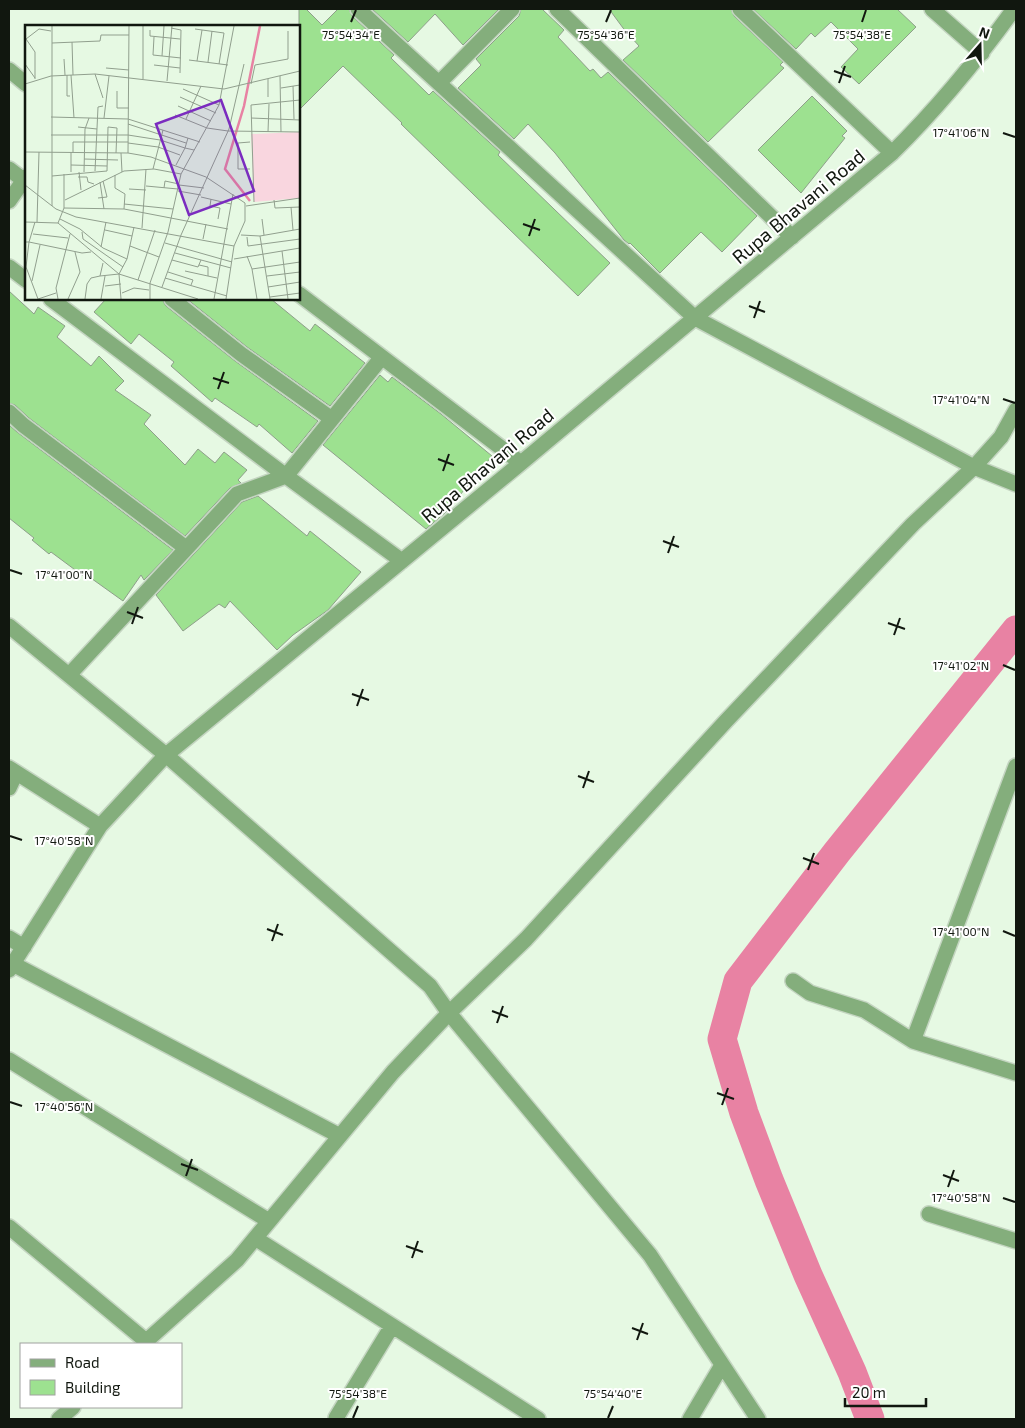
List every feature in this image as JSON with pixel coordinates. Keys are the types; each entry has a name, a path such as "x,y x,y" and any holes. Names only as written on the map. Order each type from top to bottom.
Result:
{"street":[{"path":"358,9 695,318 974,467 1016,484"},
{"path":"439,84 512,9"},
{"path":"557,9 792,237"},
{"path":"740,9 892,153"},
{"path":"932,9 982,53"},
{"name":"Rupa Bhavani Road","path":"11,967 100,826 166,755 521,463 892,153 916,130 982,53 1014,9"},
{"path":"9,70 25,83"},
{"path":"9,168 25,180 9,201"},
{"path":"9,267 25,279"},
{"path":"300,295 521,463"},
{"path":"52,300 402,561"},
{"path":"173,300 241,354 332,419"},
{"path":"69,675 237,494 286,476 382,357"},
{"path":"9,1227 145,1343 237,1260 393,1072 449,1012 526,938 733,714 914,524 974,467 1001,437 1016,410"},
{"path":"9,412 23,426 186,548"},
{"path":"9,626 166,755 430,986 449,1012 650,1254 758,1419"},
{"path":"913,1041 1016,766"},
{"path":"9,788 12,770 100,826"},
{"path":"9,938 24,947"},
{"path":"11,967 340,1136"},
{"path":"793,981 810,993 864,1010 913,1041 1016,1073"},
{"path":"9,1060 269,1221"},
{"path":"929,1214 1016,1241"},
{"path":"255,1238 538,1419"},
{"path":"338,1419 336,1418 392,1326"},
{"path":"690,1419 722,1365"},
{"path":"59,1419 72,1408"}],"building":[{"path":"299,9 306,9 322,25 338,9 349,9 352,16 394,55 391,58 429,95 433,91 500,152 498,155 610,263 578,296 343,66 300,109"},
{"path":"372,9 499,9 463,45 435,14 408,42"},
{"path":"521,9 542,9 564,30 558,37 590,71 593,69 601,78 608,72 757,216 722,252 701,232 660,273 630,243 624,240 555,153 528,124 514,139 458,88 481,65 476,59 519,16"},
{"path":"609,9 731,9 734,16 783,62 780,65 784,68 708,142 623,60 639,46"},
{"path":"753,9 897,9 916,27 859,84 841,67 858,49 831,22 815,37 811,33 796,49"},
{"path":"812,96 847,131 842,136 845,138 801,193 758,150"},
{"path":"9,291 34,314 38,307 65,326 57,337 91,366 99,356 124,381 115,390 151,415 144,424 185,465 198,449 215,463 224,452 247,470 238,480 241,483 230,488 185,536 29,418 15,405 9,403"},
{"path":"105,300 163,300 166,306 235,361 318,421 292,453 259,424 257,427 215,398 212,402 171,366 174,362 139,334 131,344 94,312"},
{"path":"188,300 272,300 310,331 315,324 365,363 330,406 247,347"},
{"path":"380,375 388,382 392,377 492,456 446,512 426,529 323,445"},
{"path":"9,425 173,550 144,580 141,575 123,601 88,576 86,578 51,552 49,554 32,540 34,538 9,518"},
{"path":"258,496 307,536 310,531 361,572 328,610 293,635 277,650 230,601 225,608 219,604 183,631 156,595 242,502"}],"waterway":[{"path":"870,1419 852,1372 808,1275 769,1180 744,1113 722,1039 738,981 837,852 1016,630"}]}
